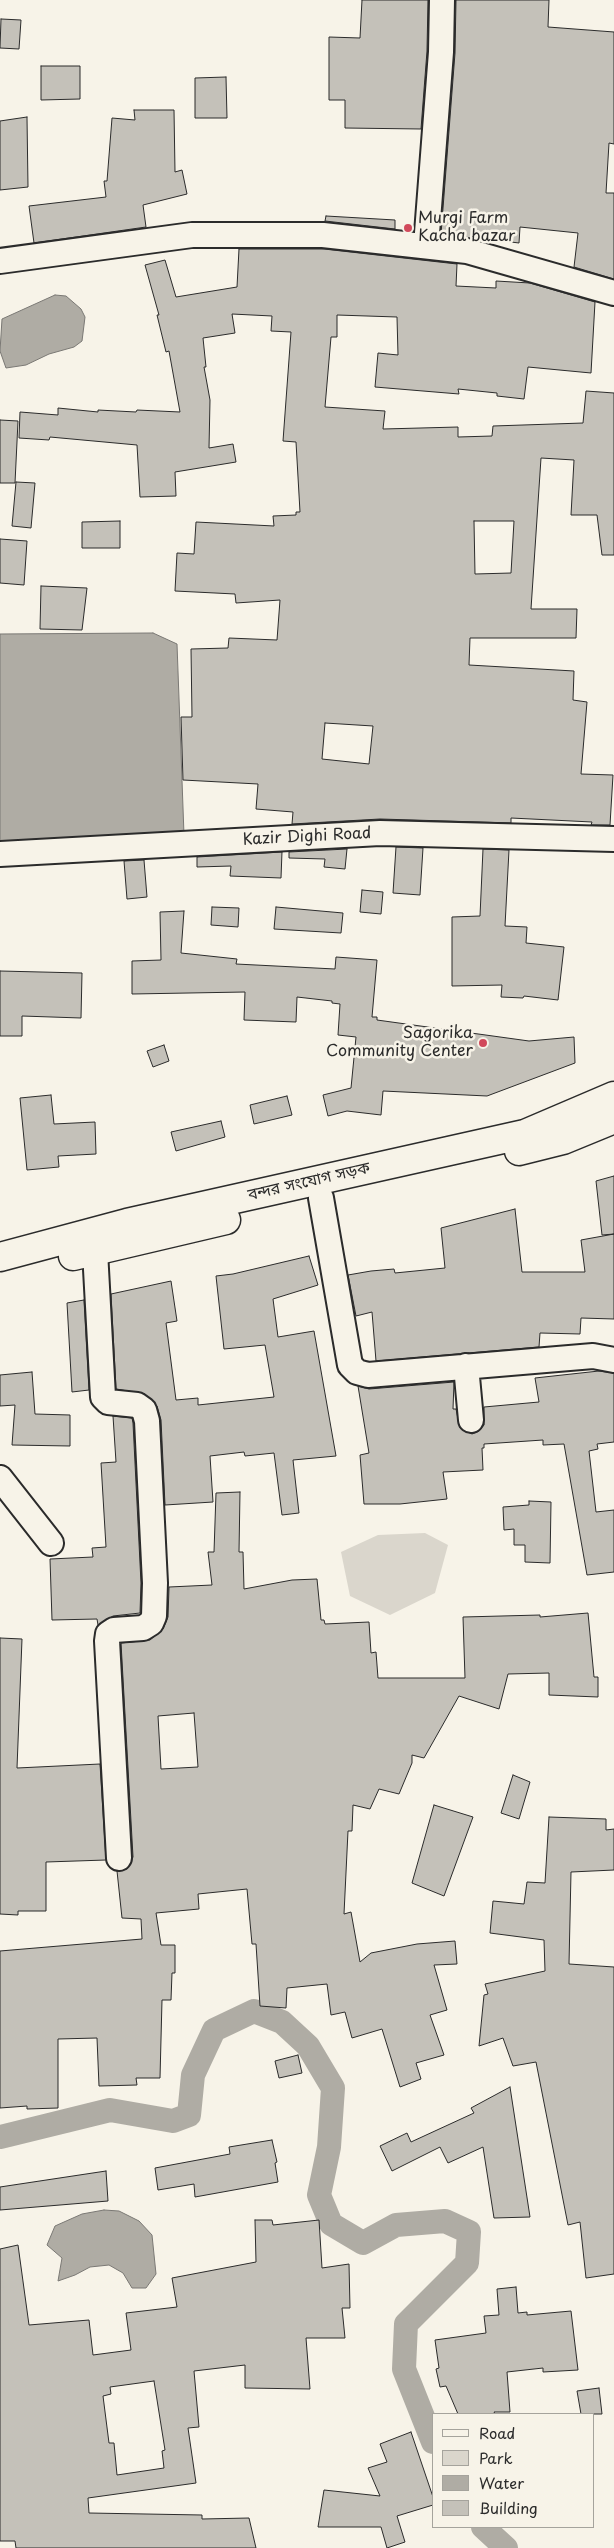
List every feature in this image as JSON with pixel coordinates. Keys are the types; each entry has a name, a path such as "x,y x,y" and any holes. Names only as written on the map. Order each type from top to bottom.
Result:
{"highway":[{"name":"বন্দর সংযোগ সড়ক","path":"0,1256 126,1224 525,1134 614,1096"},
{"name":"বন্দর সংযোগ সড়ক","path":"0,1273 563,1140 614,1119"}],"street":[{"path":"426,246 438,101 442,0"},
{"path":"0,261 192,235 323,235 467,251 614,293"},
{"name":"Kazir Dighi Road","path":"0,854 380,833 614,838"},
{"path":"321,1198 350,1364 357,1372 368,1375 593,1356 614,1360"},
{"path":"95,1251 103,1397 108,1402 138,1405 144,1410 147,1421 155,1583 154,1616 151,1624 143,1628 114,1630 108,1634 107,1641 119,1858"},
{"path":"466,1366 471,1420"},
{"path":"0,1478 51,1543"}],"green space":[{"path":"425,1533 448,1545 435,1593 390,1615 350,1596 341,1552 378,1535"}],"water":[{"path":"55,295 66,296 81,309 85,317 82,341 74,347 49,354 26,365 6,368 0,351 2,319"},
{"path":"153,633 177,644 184,835 0,846 0,634"},
{"path":"104,2210 119,2211 139,2221 152,2235 156,2274 146,2288 132,2288 123,2273 109,2265 90,2267 58,2281 62,2258 47,2245 55,2226 82,2214"}],"building":[{"path":"362,0 428,0 427,51 421,129 345,128 345,100 329,100 329,37 360,38"},
{"path":"456,0 549,0 548,27 614,32 614,144 609,143 606,193 614,193 614,279 574,267 578,233 520,227 519,243 479,238 479,240 441,234 455,53"},
{"path":"1,19 21,20 19,49 0,48"},
{"path":"41,66 80,66 80,99 41,100"},
{"path":"226,77 227,118 195,118 195,78"},
{"path":"134,110 174,110 175,172 182,170 187,194 143,205 146,227 34,243 29,206 106,197 104,181 107,181 112,118 135,120"},
{"path":"27,117 28,187 0,190 0,121"},
{"path":"326,216 395,220 395,229 325,221"},
{"path":"239,249 324,249 457,264 456,286 496,288 496,281 530,283 595,302 591,373 528,367 524,399 497,396 497,393 458,389 459,394 375,387 378,353 398,355 397,317 337,315 337,337 331,337 325,407 385,411 383,429 458,427 458,437 492,436 493,426 583,423 586,391 614,393 614,555 602,555 597,515 571,515 574,460 541,458 531,609 577,609 576,638 470,638 469,665 574,671 573,700 587,702 581,774 613,775 610,825 591,825 592,822 511,818 511,823 380,819 292,824 293,812 256,809 258,784 183,780 181,717 192,717 191,649 228,648 229,638 277,640 280,600 236,603 235,594 175,591 177,553 194,554 196,522 274,526 273,516 296,515 296,512 300,512 296,442 283,441 291,332 271,331 272,316 232,314 235,333 203,338 206,367 204,367 210,400 209,448 233,444 236,462 175,472 176,496 140,497 137,445 50,437 49,440 19,438 20,412 58,415 58,408 98,412 98,410 136,412 137,410 180,412 169,351 166,352 157,315 159,315 145,265 165,260 176,297 237,287","holes":["474,521 514,521 511,573 475,574","325,723 373,726 369,764 322,759"]},
{"path":"0,420 18,421 15,483 0,483"},
{"path":"16,482 35,483 31,528 12,526"},
{"path":"120,521 120,548 82,548 82,522"},
{"path":"0,539 27,541 24,585 0,583"},
{"path":"41,586 87,588 82,630 40,629"},
{"path":"396,847 423,848 420,895 393,893"},
{"path":"347,849 345,869 324,867 325,859 289,858 289,852"},
{"path":"483,849 509,850 505,926 527,927 526,943 564,947 558,1000 524,996 523,998 501,997 502,985 452,986 452,917 480,916"},
{"path":"282,852 281,878 230,876 231,866 197,867 197,857"},
{"path":"144,860 147,897 127,899 124,861"},
{"path":"362,890 383,892 381,914 360,912"},
{"path":"212,907 239,908 238,927 211,925"},
{"path":"276,907 343,913 341,933 274,929"},
{"path":"184,911 181,953 237,959 236,964 335,969 336,957 377,960 372,1017 377,1017 377,1020 529,1041 574,1037 575,1063 487,1096 383,1091 381,1115 347,1111 328,1116 323,1095 351,1088 356,1037 338,1035 340,1004 332,1003 332,1001 297,997 296,1022 244,1020 245,992 132,994 132,961 161,960 160,912"},
{"path":"0,971 82,973 81,1018 22,1016 22,1036 0,1036"},
{"path":"164,1045 169,1061 153,1067 147,1051"},
{"path":"51,1095 54,1124 95,1122 96,1154 58,1156 59,1167 27,1170 20,1098"},
{"path":"287,1096 292,1115 254,1124 250,1105"},
{"path":"221,1121 225,1137 176,1151 171,1132"},
{"path":"614,1176 614,1234 602,1235 596,1181"},
{"path":"515,1209 522,1272 585,1272 581,1240 614,1234 614,1319 581,1318 580,1334 540,1333 539,1347 376,1361 372,1312 356,1316 348,1275 394,1269 395,1273 445,1268 441,1228"},
{"path":"309,1256 318,1285 273,1299 278,1337 314,1331 336,1456 293,1460 299,1513 282,1515 274,1453 245,1456 244,1452 210,1456 213,1502 165,1505 161,1420 157,1406 145,1394 116,1389 111,1294 171,1281 177,1321 166,1323 176,1400 198,1398 198,1405 274,1397 265,1345 224,1349 216,1276 233,1274"},
{"path":"84,1300 89,1390 72,1392 67,1303"},
{"path":"599,1371 614,1373 614,1442 597,1444 598,1449 589,1451 596,1512 614,1510 614,1572 587,1575 564,1444 543,1445 543,1440 484,1444 484,1448 482,1448 483,1470 443,1472 447,1499 400,1504 364,1504 360,1455 369,1453 358,1386 369,1389 454,1382 453,1409 456,1409 460,1428 472,1434 479,1431 484,1425 484,1407 539,1402 535,1378"},
{"path":"32,1372 35,1414 70,1415 70,1446 12,1445 15,1405 0,1406 0,1375"},
{"path":"113,1416 132,1418 133,1423 141,1583 140,1613 113,1616 98,1625 97,1619 52,1620 50,1559 93,1557 92,1548 106,1547 101,1463 116,1462"},
{"path":"240,1492 239,1552 243,1552 244,1589 292,1580 317,1579 321,1620 324,1620 325,1624 369,1622 371,1653 376,1652 378,1678 465,1678 463,1617 540,1615 540,1617 588,1613 594,1677 598,1677 598,1697 549,1695 549,1673 508,1674 499,1709 459,1696 424,1758 412,1755 412,1763 399,1794 379,1789 370,1809 353,1805 352,1831 348,1831 344,1914 351,1912 360,1962 371,1953 417,1944 455,1941 457,1964 434,1965 447,2010 430,2015 444,2055 416,2063 421,2079 400,2087 382,2029 352,2038 345,2012 331,2015 327,1984 287,1988 286,2008 260,2006 256,1944 252,1944 247,1889 198,1894 199,1909 156,1913 161,1945 175,1945 175,1973 172,1973 171,2000 162,2000 160,2078 136,2078 137,2085 99,2086 97,2038 58,2039 58,2108 27,2109 27,2106 0,2108 0,1951 142,1939 141,1919 122,1918 117,1871 127,1869 133,1857 121,1643 150,1640 163,1629 168,1617 169,1587 212,1585 208,1552 214,1552 216,1493","holes":["194,1713 198,1767 161,1769 158,1716"]},
{"path":"529,1501 551,1502 550,1563 525,1562 525,1545 514,1545 514,1529 504,1530 503,1507 529,1505"},
{"path":"0,1638 22,1639 17,1768 100,1764 106,1860 46,1862 46,1911 18,1911 18,1915 0,1914"},
{"path":"513,1775 530,1782 519,1819 501,1813"},
{"path":"434,1805 473,1817 444,1896 412,1883"},
{"path":"549,1817 606,1819 606,1830 614,1829 614,1870 571,1872 569,1964 614,1967 614,2274 586,2278 580,2222 568,2225 536,2062 513,2066 503,2038 479,2046 484,1995 488,1994 485,1984 545,1971 544,1940 490,1933 493,1901 524,1904 527,1882 545,1883"},
{"path":"298,2055 302,2073 279,2078 275,2061"},
{"path":"510,2087 530,2217 494,2218 483,2147 448,2163 440,2147 392,2171 380,2146 407,2133 411,2142 474,2113 471,2108"},
{"path":"272,2140 277,2162 275,2163 278,2182 195,2197 194,2184 158,2190 155,2168 230,2154 229,2147"},
{"path":"106,2171 108,2201 0,2210 0,2187"},
{"path":"255,2220 272,2220 273,2225 319,2220 322,2268 349,2264 350,2308 342,2308 345,2338 306,2338 310,2389 245,2388 245,2365 194,2371 199,2427 188,2428 196,2483 88,2498 89,2513 202,2515 202,2519 249,2518 256,2548 16,2548 15,2541 0,2541 0,2249 18,2245 29,2325 89,2320 93,2355 131,2350 126,2313 177,2307 172,2278 256,2262","holes":["154,2381 165,2450 162,2451 164,2468 117,2475 114,2443 109,2443 103,2396 111,2394 110,2387"]},
{"path":"516,2287 518,2313 527,2312 527,2315 571,2311 578,2370 543,2372 543,2368 507,2372 510,2412 458,2413 446,2386 440,2387 436,2369 439,2368 435,2340 486,2333 484,2316 499,2315 497,2289"},
{"path":"599,2388 602,2414 581,2413 577,2391"},
{"path":"411,2432 432,2494 432,2505 397,2516 405,2542 387,2548 381,2527 318,2527 324,2490 380,2496 368,2468 387,2462 380,2444"}],"waterway":[{"path":"0,2137 110,2110 173,2121 189,2115 193,2075 214,2030 254,2011 282,2022 308,2046 333,2088 329,2147 319,2195 331,2224 363,2243 396,2225 445,2221 469,2232 467,2263 406,2324 404,2369 432,2439"},
{"path":"484,2528 506,2548"}],"place":[{"name":"Murgi Farm Kacha bazar","path":"408,228"},
{"name":"Sagorika Community Center","path":"483,1043"}]}
